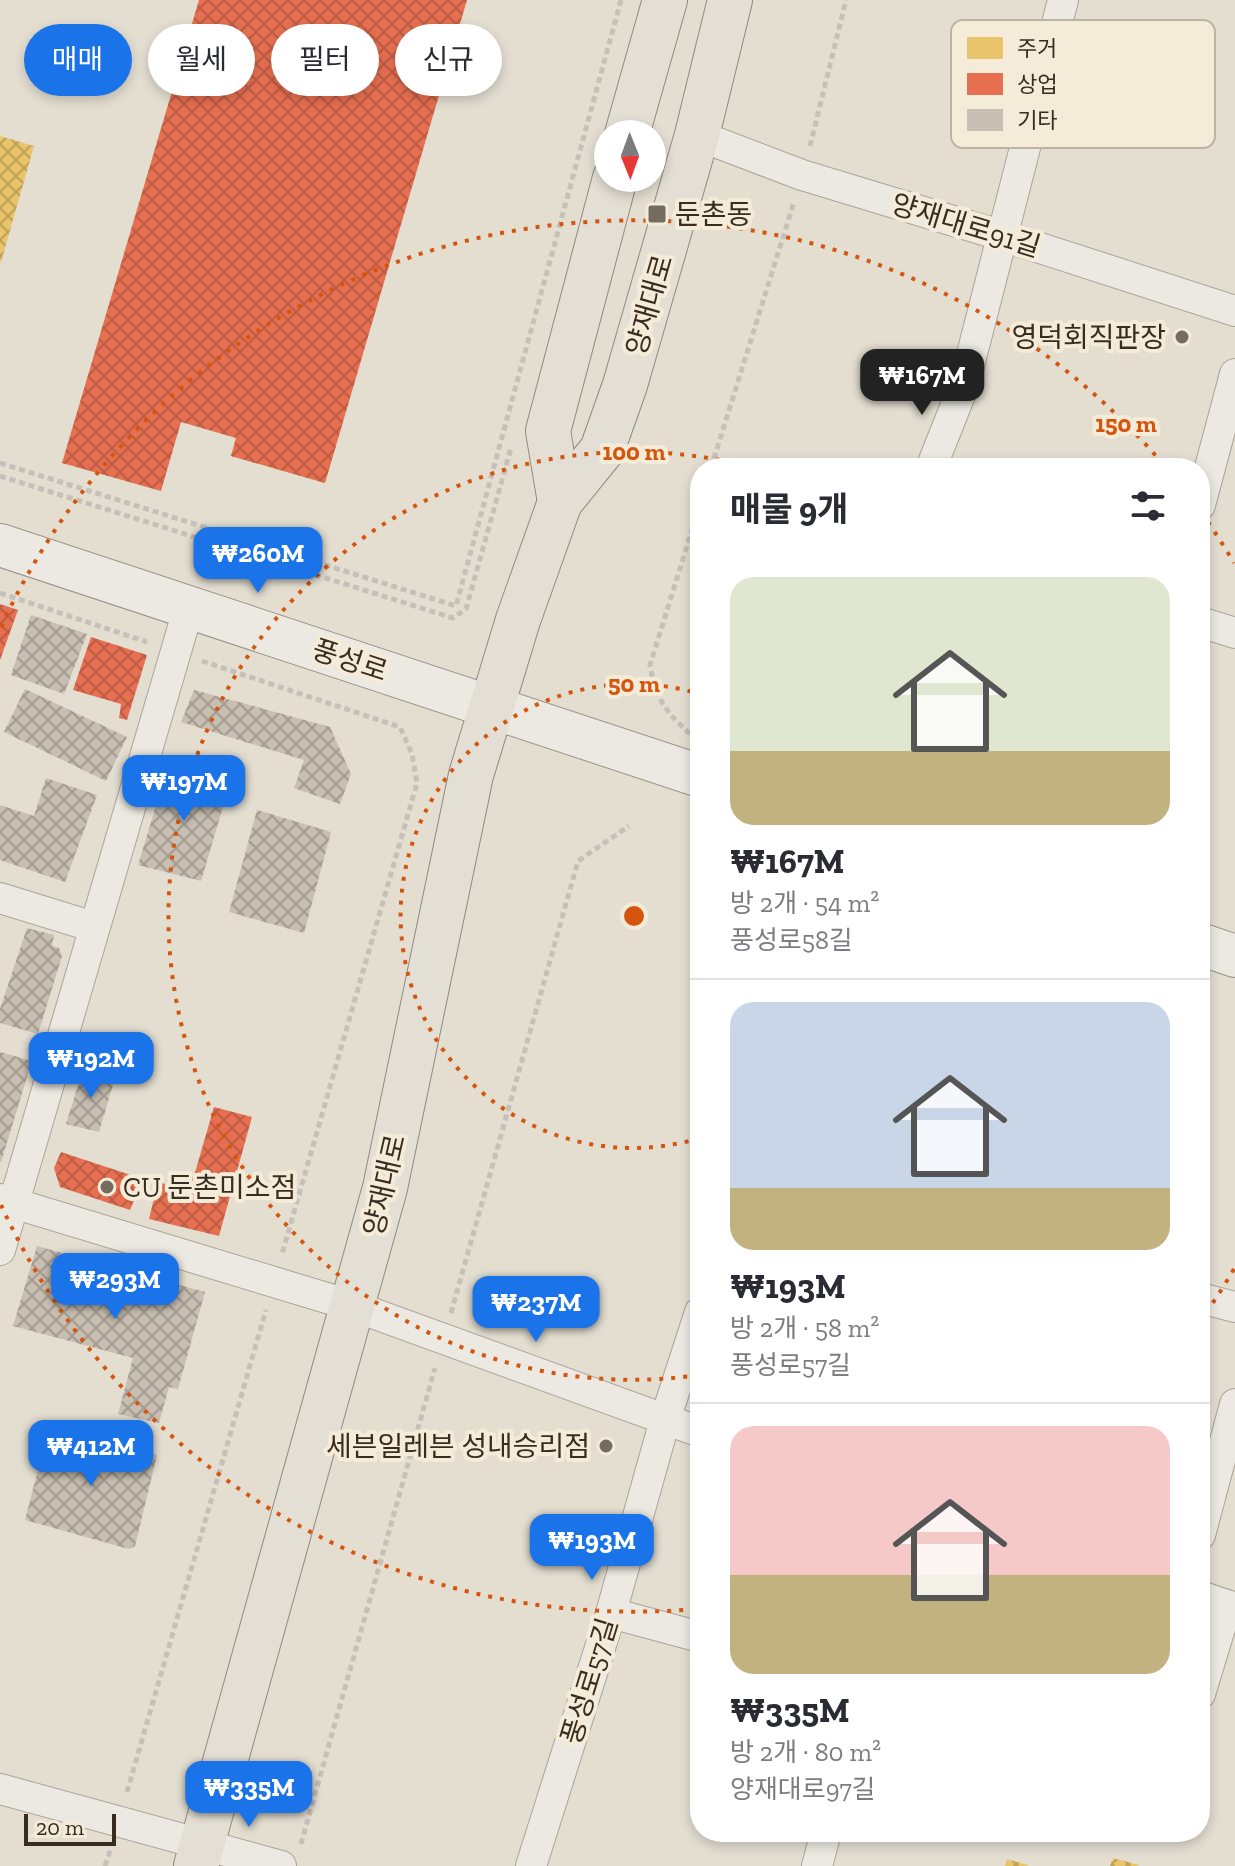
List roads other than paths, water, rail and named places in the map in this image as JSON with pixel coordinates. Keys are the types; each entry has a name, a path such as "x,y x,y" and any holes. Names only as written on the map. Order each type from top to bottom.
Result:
{"main road":[{"path":"631,120 665,0"},
{"name":"양재대로","path":"199,1855 385,1188 471,775 494,708 518,620 560,502 602,450 625,385 697,135 730,0"},
{"name":"양재대로","path":"560,502 548,431 611,192"},
{"name":"풍성로","path":"0,545 690,773"},
{"path":"1210,947 1235,956"}],"street":[{"path":"1058,20 1063,0"},
{"name":"양재대로91길","path":"697,135 802,175 1235,311"},
{"path":"935,458 964,385 1025,148"},
{"path":"1210,468 1235,374"},
{"path":"0,1250 6,1201 94,927 189,607"},
{"path":"1210,625 1235,633"},
{"path":"0,898 94,927"},
{"path":"6,1201 353,1306 690,1429"},
{"path":"1210,1301 1235,1307"},
{"name":"풍성로57길","path":"531,1866 611,1613 690,1343"},
{"path":"1210,1498 1235,1404"},
{"path":"1210,1651 1221,1603"},
{"path":"611,1613 690,1634"},
{"path":"0,1789 199,1855 281,1866"},
{"path":"817,1866 823,1842"}],"place":[{"name":"둔촌동","path":"657,214"},
{"name":"영덕회직판장","path":"1182,337"},
{"name":"CU 둔촌미소점","path":"107,1187"},
{"name":"세븐일레븐 성내승리점","path":"606,1446"}]}
